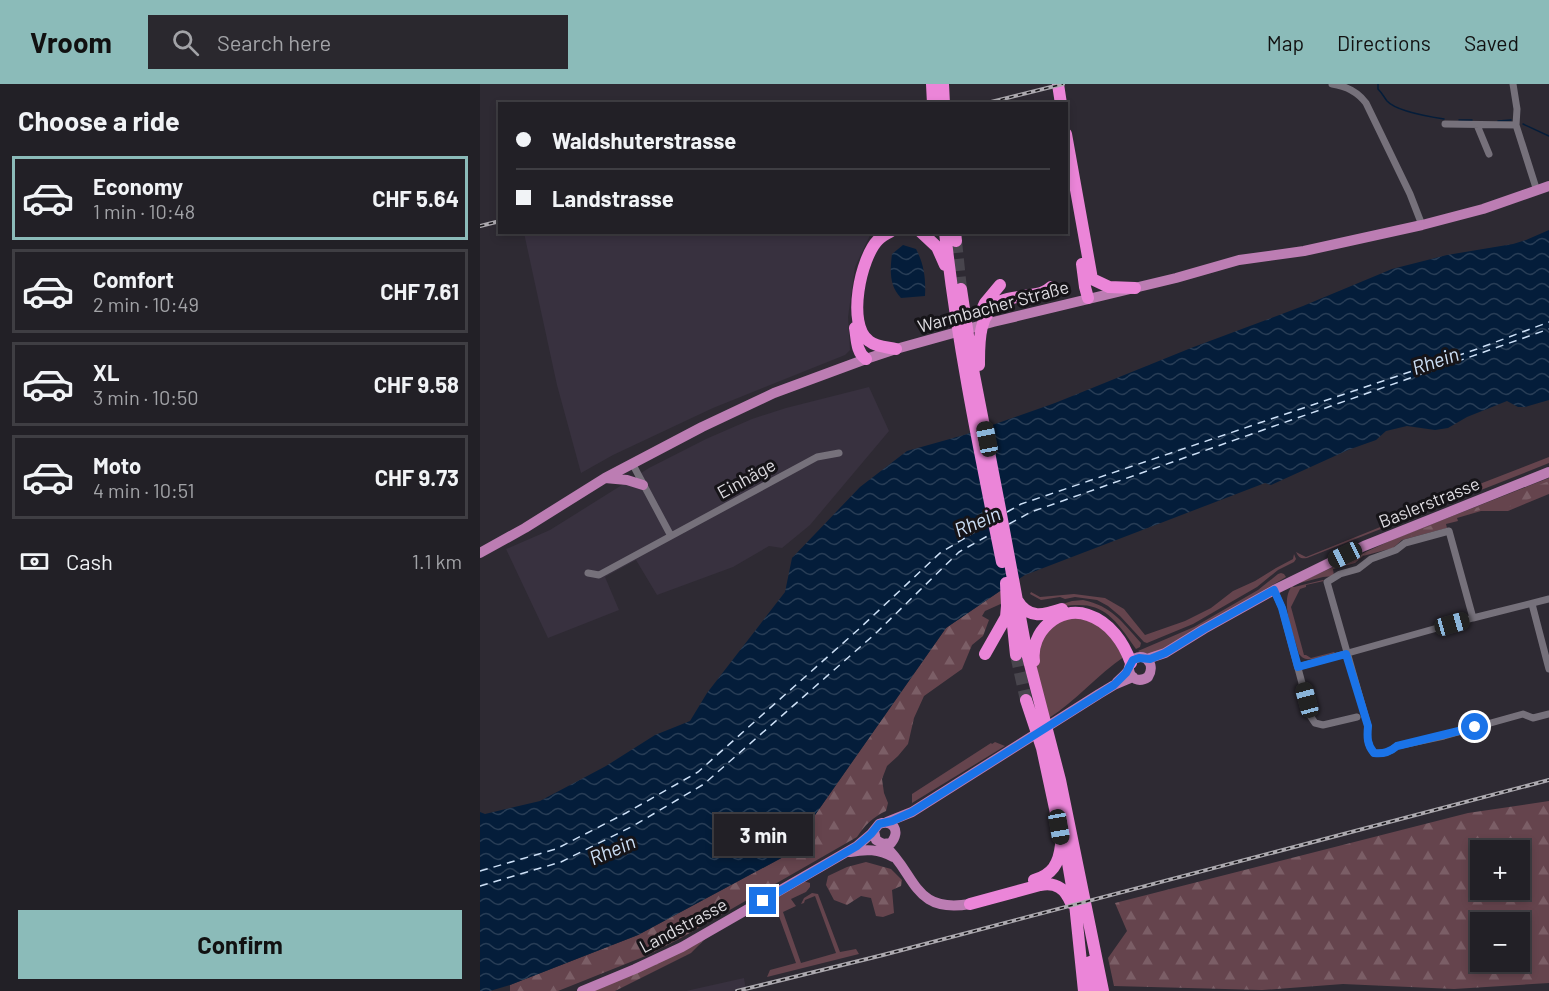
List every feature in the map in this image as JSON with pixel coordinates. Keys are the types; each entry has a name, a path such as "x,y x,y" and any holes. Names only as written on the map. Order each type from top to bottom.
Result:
{"highway":[{"path":"932,84 933,102"},
{"path":"943,84 944,102"},
{"path":"1056,84 1060,102"},
{"path":"1068,145 1094,286 1088,298"},
{"path":"1068,171 1082,258 1084,287 1088,298"},
{"path":"877,234 859,274 854,305 858,350 860,355 866,359 867,347 857,318 860,284 867,261 877,241 887,234"},
{"path":"923,234 937,247 949,273"},
{"path":"945,234 962,357 978,417 996,511 1011,602 1016,655"},
{"path":"1092,279 1109,287 1135,288"},
{"path":"974,375 979,317 986,303 1000,285"},
{"path":"978,417 980,342 984,319 988,311 1005,300 1044,292 1051,287"},
{"path":"961,289 978,398"},
{"path":"970,348 971,324"},
{"path":"864,336 876,345 896,349"},
{"path":"996,511 1006,583 1026,649 1060,780 1103,991"},
{"path":"985,654 1004,621 1011,602"},
{"path":"1011,602 1034,614 1049,613 1073,606 1096,612 1116,626 1138,666"},
{"path":"1044,718 1033,651 1039,634 1058,617 1076,613 1096,618 1114,633 1138,666"},
{"path":"1026,700 1042,748 1071,878 1084,991"},
{"path":"969,901 1046,876 1058,861 1062,841"},
{"path":"969,901 1053,884 1062,888 1068,896 1078,930"},
{"path":"1085,907 1093,991"}],"main road":[{"name":"Warmbacher Straße","path":"480,553 605,478 702,426 774,393 866,359 936,337 1176,278 1239,260 1304,251 1422,225 1483,209 1549,186"},
{"name":"Baslerstrasse","path":"887,822 903,819 1114,685 1138,666 1165,653 1274,590 1364,546 1549,472"},
{"path":"605,478 627,480 643,485"},
{"path":"881,843 889,844 896,836 903,819"},
{"path":"887,822 893,825 897,847 904,862 922,888 942,899 969,901 945,906 932,901 919,891 896,858 874,837 874,831 879,824 887,822"},
{"name":"Landstrasse","path":"582,991 682,947 857,846 874,831"},
{"name":"Landstrasse","path":"857,846 881,843"},
{"path":"844,853 875,850 896,858"}],"street":[{"path":"1332,84 1348,88 1366,103 1410,194 1422,225"},
{"path":"1513,84 1517,109 1516,125 1537,190"},
{"path":"1445,124 1516,125"},
{"path":"1477,124 1489,154"},
{"name":"Einhäge","path":"588,573 599,574 817,457 839,453"},
{"path":"632,463 671,536"},
{"path":"1473,618 1449,531 1404,543 1396,550 1371,559 1358,569 1340,574 1327,582 1368,726 1367,738 1370,749 1374,753 1382,754 1397,746 1444,736 1522,714 1533,718 1549,714"},
{"path":"1274,590 1282,608 1311,717 1316,723 1323,725 1356,717"},
{"path":"1298,667 1549,599"},
{"path":"1532,604 1549,669"}],"shaded area":[{"path":"524,234 871,234 855,267 848,317 850,350 845,355 713,408 613,455 581,473 557,385"},
{"path":"869,387 889,431 810,525 782,548 769,546 733,567 657,595 636,560 605,577 619,610 548,638 506,549 550,530 649,468 706,439 752,419 786,408"},
{"path":"744,978 746,991 686,991"}],"green space":[{"path":"1549,457 1549,463 1481,490 1477,485"},
{"path":"1549,478 1549,494 1508,511 1481,511 1457,518 1458,521 1446,524 1447,528 1402,540 1393,548 1363,556 1355,563 1333,569 1334,576 1296,584 1394,539"},
{"path":"1549,481 1549,491 1506,508 1495,505 1496,502"},
{"path":"1475,486 1475,492 1307,558 1300,558 1296,552 1306,557 1472,490"},
{"path":"1484,505 1488,507 1487,509 1463,515 1442,527 1402,539 1393,546 1363,555 1354,562 1332,569 1331,575 1311,578 1394,540"},
{"path":"1294,554 1296,559 1294,562 1278,570 1257,587 1193,624 1147,643 1120,616 1097,600 1060,597 1041,600 1030,594 1031,592 1040,597 1074,594 1105,598 1124,609 1145,635 1185,621 1211,608 1233,591 1293,559"},
{"path":"1281,573 1286,577 1153,656 1138,651 1194,627 1258,590"},
{"path":"1323,580 1300,589 1291,607 1304,655 1311,658 1335,653 1315,659 1306,659 1299,654 1291,628 1287,610 1288,593 1292,586"},
{"path":"1003,589 1005,602 985,611 982,616 989,620 983,636 972,645 962,669 924,696 914,718 908,744 887,766 882,779 888,803 886,811 870,822 857,837 648,955 558,991 510,991 510,985 638,935 787,855 946,628"},
{"path":"1083,600 1102,606 1116,616 1141,643 1140,647 1136,649 1117,623 1099,609 1076,605 1044,610"},
{"path":"1066,618 1078,618 1095,623 1107,633 1125,656 1049,718 1038,676 1037,654 1043,635"},
{"path":"995,742 1005,746 912,803 912,794"},
{"path":"1549,801 1549,983 1454,989 1343,984 1262,990 1114,986 1108,958 1127,931 1115,903 1468,813"},
{"path":"866,862 891,869 902,880 901,886 892,890 894,913 883,917 876,916 871,898 861,896 847,905 834,900 826,885 828,876 847,867"},
{"path":"803,881 810,883 810,887 806,892 791,899 796,906 783,912 801,963 836,953 815,896 801,904 804,898 812,893 818,894 840,952 856,949 859,954 767,977 770,970 796,963 776,908 741,917"},
{"path":"707,937 691,953 615,991 589,991"}],"water":[{"name":"Rhein","path":"1549,230 1549,400 1525,407 1518,407 1507,401 1467,417 1448,428 1435,430 1407,426 1386,431 1376,440 1348,450 1271,485 1265,483 1025,575 946,628 787,855 638,935 510,985 490,991 480,991 480,812 485,814 540,801 606,766 655,735 690,721 707,693 785,592 792,558 860,487 907,451 964,435 1055,403 1392,269 1447,255 1513,244"},
{"path":"903,245 916,249 919,255 924,272 925,296 901,298 894,288 891,272 892,254"}],"waterway":[{"path":"1378,84 1378,89 1392,105 1414,113 1444,119"},
{"path":"1459,120 1472,120"},
{"path":"1498,121 1511,120"},
{"path":"1523,124 1549,136"}],"ferry route":[{"path":"1007,512 1021,504 1477,349 1549,322"},
{"path":"1009,524 1031,512 1549,329"},
{"path":"480,871 556,849 698,772 860,628 940,553 988,524"},
{"path":"480,886 561,862 633,826 704,784 875,634 959,552 991,534"}],"tunnel":[{"path":"956,241 961,289"},
{"path":"1016,655 1026,700"}],"railway":[{"path":"991,102 1063,84"},
{"path":"480,226 498,222"},
{"path":"737,991 883,955 1549,780"}],"route":[{"path":"763,901 857,846 874,831 877,825 912,812 1114,685 1136,658 1147,660 1165,653 1274,590 1282,608 1298,667 1346,654 1368,726 1367,738 1370,749 1374,753 1382,754 1397,746 1475,727"}]}
